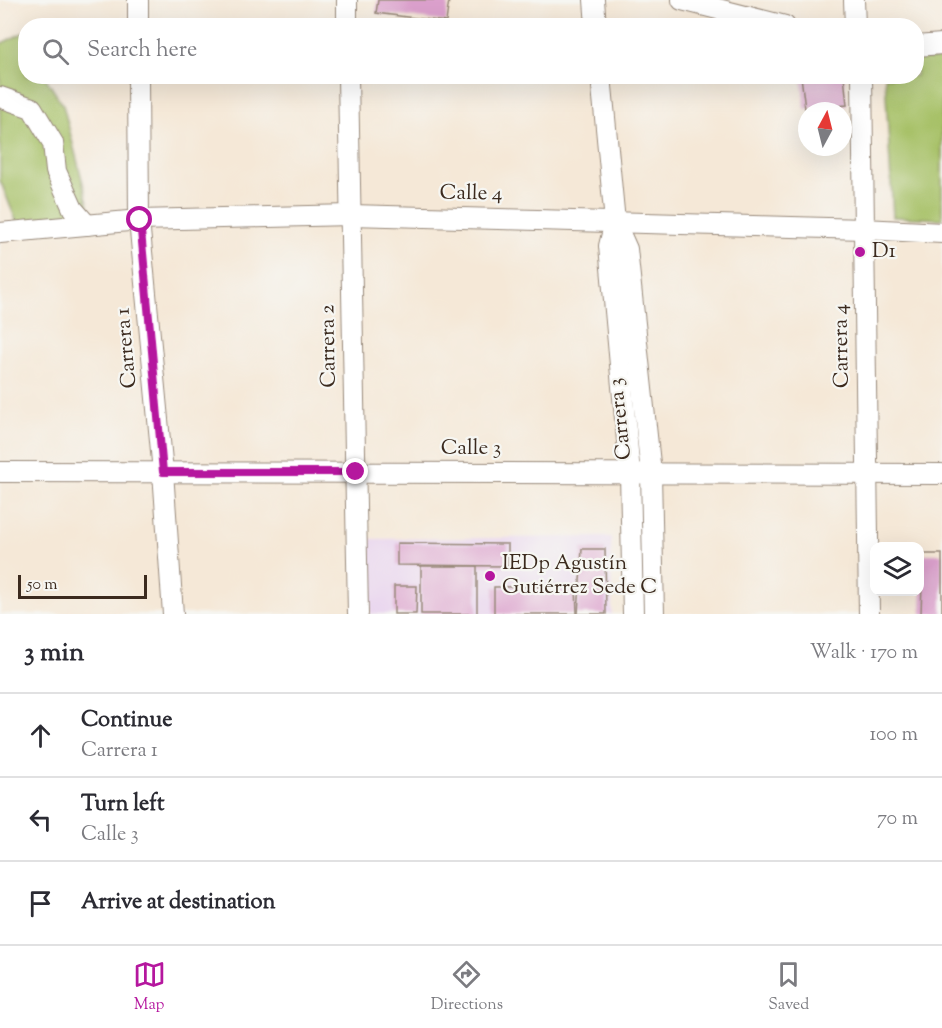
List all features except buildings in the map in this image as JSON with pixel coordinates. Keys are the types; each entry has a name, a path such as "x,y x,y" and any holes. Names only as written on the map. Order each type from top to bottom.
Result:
{"street":[{"path":"138,0 138,18"},
{"path":"347,0 347,18"},
{"path":"594,0 595,18"},
{"path":"682,0 753,18"},
{"path":"854,0 855,18"},
{"path":"924,45 942,44"},
{"name":"Carrera 1","path":"138,84 140,220 163,472 173,614"},
{"name":"Carrera 2","path":"348,84 358,614"},
{"name":"Carrera 3","path":"602,84 615,222 627,249 651,473 654,614"},
{"name":"Carrera 4","path":"862,84 869,614"},
{"path":"0,97 32,108 53,143 56,171 73,209 87,225"},
{"name":"Calle 4","path":"0,233 140,220 351,215 942,232"},
{"name":"Carrera 3","path":"615,222 609,246 630,473 633,614"},
{"name":"Calle 3","path":"0,472 942,474"}],"shaded area":[{"name":"IEDp Agustín Gutiérrez Sede C","path":"611,537 612,614 370,614 369,539"}],"green space":[{"path":"18,35 18,84 50,84 63,105 90,211 17,223 0,180 0,44"},
{"path":"924,59 942,59 942,219 893,217 885,84 924,84"}],"place":[{"name":"D1","path":"860,252"},
{"name":"IEDp Agustín Gutiérrez Sede C","path":"490,576"}],"route":[{"path":"140,220 163,472 356,472"}]}
